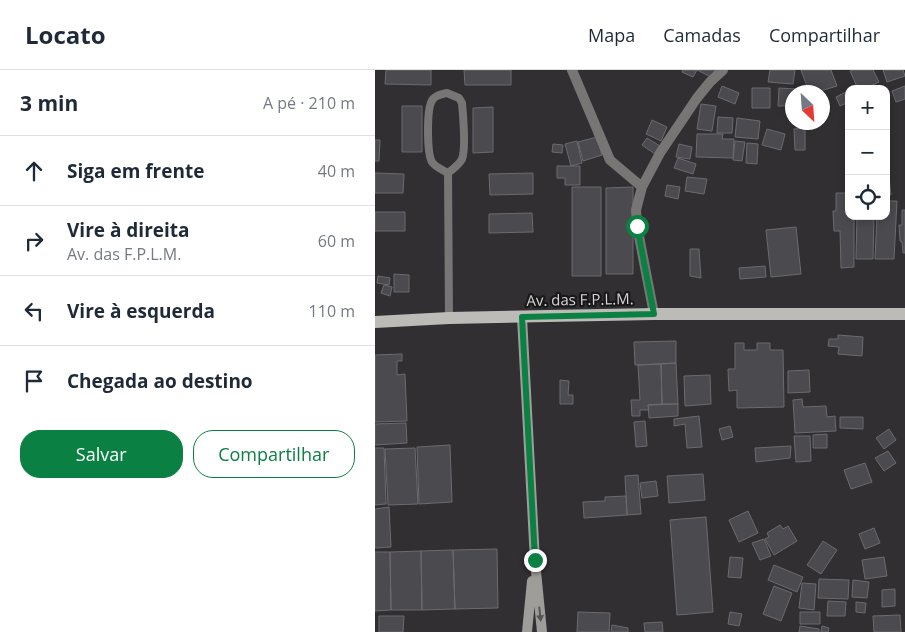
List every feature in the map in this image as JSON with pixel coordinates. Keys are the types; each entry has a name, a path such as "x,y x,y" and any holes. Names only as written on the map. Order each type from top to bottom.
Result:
{"main road":[{"name":"Av. das F.P.L.M.","path":"375,322 449,318 654,314 905,314"}],"street":[{"path":"571,70 610,160 642,187"},
{"path":"654,314 637,226 636,210 642,187 661,153 697,98 723,70"},
{"path":"522,317 535,560 542,632"},
{"path":"527,632 535,560"}],"lane":[{"path":"447,93 459,98 462,103 463,134 463,157 458,165 448,173 435,166 431,160 428,132 428,113 431,101 434,97 447,93"},
{"path":"448,173 449,318"}],"building":[{"path":"386,70 431,70 431,85 385,84"},
{"path":"464,70 511,70 511,85 465,85"},
{"path":"683,70 697,70 693,77 682,72"},
{"path":"697,70 715,70 711,77"},
{"path":"770,70 795,70 793,84 768,82"},
{"path":"801,70 831,70 837,86 830,88 830,85 806,85"},
{"path":"873,70 879,82 873,85 856,85 850,71"},
{"path":"883,70 903,70 905,76 887,82"},
{"path":"722,86 739,93 735,104 718,97"},
{"path":"905,86 905,99 896,102 892,91"},
{"path":"752,88 770,88 770,108 752,108"},
{"path":"779,88 785,88 785,106 778,106"},
{"path":"845,92 845,104 840,106 836,97"},
{"path":"701,104 716,106 712,131 697,129"},
{"path":"402,106 422,106 422,152 402,152"},
{"path":"493,107 493,152 473,153 473,108"},
{"path":"718,117 733,118 732,133 717,133"},
{"path":"737,118 760,121 758,139 735,137"},
{"path":"652,120 667,127 661,141 646,134"},
{"path":"767,129 785,134 781,150 762,145"},
{"path":"794,130 805,130 805,150 795,150"},
{"path":"697,134 723,134 722,139 734,139 733,158 696,157"},
{"path":"597,137 602,155 583,161 578,142"},
{"path":"647,138 660,146 655,154 642,145"},
{"path":"375,140 380,140 379,161 375,161"},
{"path":"577,141 582,163 571,166 565,144"},
{"path":"735,141 745,142 742,161 733,160"},
{"path":"747,143 758,144 757,164 746,163"},
{"path":"553,144 563,145 562,153 552,152"},
{"path":"679,144 692,147 690,159 676,157"},
{"path":"678,158 696,164 693,174 674,168"},
{"path":"557,166 580,166 580,185 565,185 565,178 557,178"},
{"path":"375,173 404,174 403,193 375,193"},
{"path":"533,173 533,194 490,195 489,174"},
{"path":"687,177 707,179 704,194 685,191"},
{"path":"667,185 680,187 678,199 665,196"},
{"path":"572,187 601,187 601,276 572,276"},
{"path":"633,187 633,274 606,274 606,188"},
{"path":"836,193 845,193 845,220 854,220 854,267 841,268 840,231 834,231 833,211 836,211"},
{"path":"890,201 897,201 894,259 875,259 877,220 890,220"},
{"path":"902,210 905,210 905,253 903,253 902,242 900,241 899,225 902,225"},
{"path":"375,212 405,212 405,231 375,231"},
{"path":"532,213 533,232 489,233 489,214"},
{"path":"857,220 874,220 873,259 856,259"},
{"path":"796,227 801,274 771,277 766,230"},
{"path":"690,249 699,249 701,278 690,276"},
{"path":"765,266 766,277 740,279 739,268"},
{"path":"394,274 409,275 409,292 394,292"},
{"path":"378,276 390,278 389,285 377,283"},
{"path":"384,285 392,287 390,296 381,293"},
{"path":"838,335 863,337 862,356 838,354 839,347 828,346 829,339 838,339"},
{"path":"676,341 676,363 635,365 634,342"},
{"path":"735,343 744,343 744,350 757,350 757,343 770,343 770,350 783,350 784,407 737,408 737,390 729,391 728,369 735,369"},
{"path":"402,354 402,361 397,361 397,375 405,374 407,421 375,422 375,355"},
{"path":"676,363 678,404 662,404 661,364"},
{"path":"661,364 662,404 648,405 649,410 640,410 640,416 632,416 631,400 640,400 638,365"},
{"path":"809,370 810,392 788,393 788,371"},
{"path":"710,375 711,404 685,406 684,376"},
{"path":"560,380 569,381 568,395 573,395 573,404 560,404"},
{"path":"802,399 803,407 826,406 827,417 835,416 836,431 795,433 793,400"},
{"path":"678,404 678,416 649,418 648,405"},
{"path":"699,416 702,447 687,448 685,424 674,426 674,419"},
{"path":"840,417 863,417 863,429 840,428"},
{"path":"645,421 647,446 636,447 634,422"},
{"path":"406,423 407,443 375,445 375,424"},
{"path":"730,426 733,437 722,440 719,429"},
{"path":"889,429 896,440 884,449 876,438"},
{"path":"827,434 827,448 813,448 813,435"},
{"path":"794,436 810,436 811,461 796,462"},
{"path":"450,445 452,502 419,504 417,447"},
{"path":"791,446 790,458 756,462 755,448"},
{"path":"375,448 384,448 386,504 375,505"},
{"path":"415,448 418,504 388,505 385,449"},
{"path":"888,451 896,463 884,471 875,458"},
{"path":"865,463 872,482 851,489 844,470"},
{"path":"703,474 705,500 669,503 667,476"},
{"path":"638,475 641,514 627,515 625,476"},
{"path":"656,481 658,496 642,498 640,483"},
{"path":"626,496 627,515 584,518 583,502 605,501 605,497"},
{"path":"389,507 391,547 375,548 375,509"},
{"path":"748,511 758,533 739,542 729,520"},
{"path":"706,517 713,612 677,615 670,520"},
{"path":"780,525 783,529 788,526 797,541 774,555 765,539 769,537 767,533"},
{"path":"874,528 880,543 865,549 859,534"},
{"path":"764,539 771,556 760,560 752,543"},
{"path":"823,541 837,550 821,574 807,565"},
{"path":"497,549 498,608 455,609 453,550"},
{"path":"453,550 455,609 422,610 421,551"},
{"path":"421,551 422,610 391,610 390,552"},
{"path":"375,552 390,552 391,610 375,611"},
{"path":"730,557 743,558 741,578 728,577"},
{"path":"884,557 887,576 865,579 862,560"},
{"path":"774,565 803,577 797,592 768,580"},
{"path":"819,579 849,580 848,599 818,598"},
{"path":"853,580 869,582 867,598 852,597"},
{"path":"802,583 816,584 814,610 799,608"},
{"path":"774,586 792,593 781,621 763,614"},
{"path":"895,589 895,606 882,607 882,590"},
{"path":"828,601 846,602 845,616 827,616"},
{"path":"856,602 866,603 865,613 856,612"},
{"path":"578,612 610,613 609,632 577,632"},
{"path":"730,612 742,614 739,626 728,624"},
{"path":"800,612 820,612 820,624 800,624"},
{"path":"900,615 901,632 874,632 873,616"},
{"path":"379,616 404,616 403,632 379,632"},
{"path":"662,622 663,632 645,632 644,623"},
{"path":"612,625 628,628 628,632 611,632"},
{"path":"800,626 819,629 819,632 799,632"},
{"path":"822,626 829,628 828,632 821,632"}],"route":[{"path":"535,560 522,317 654,314 637,226"}]}
